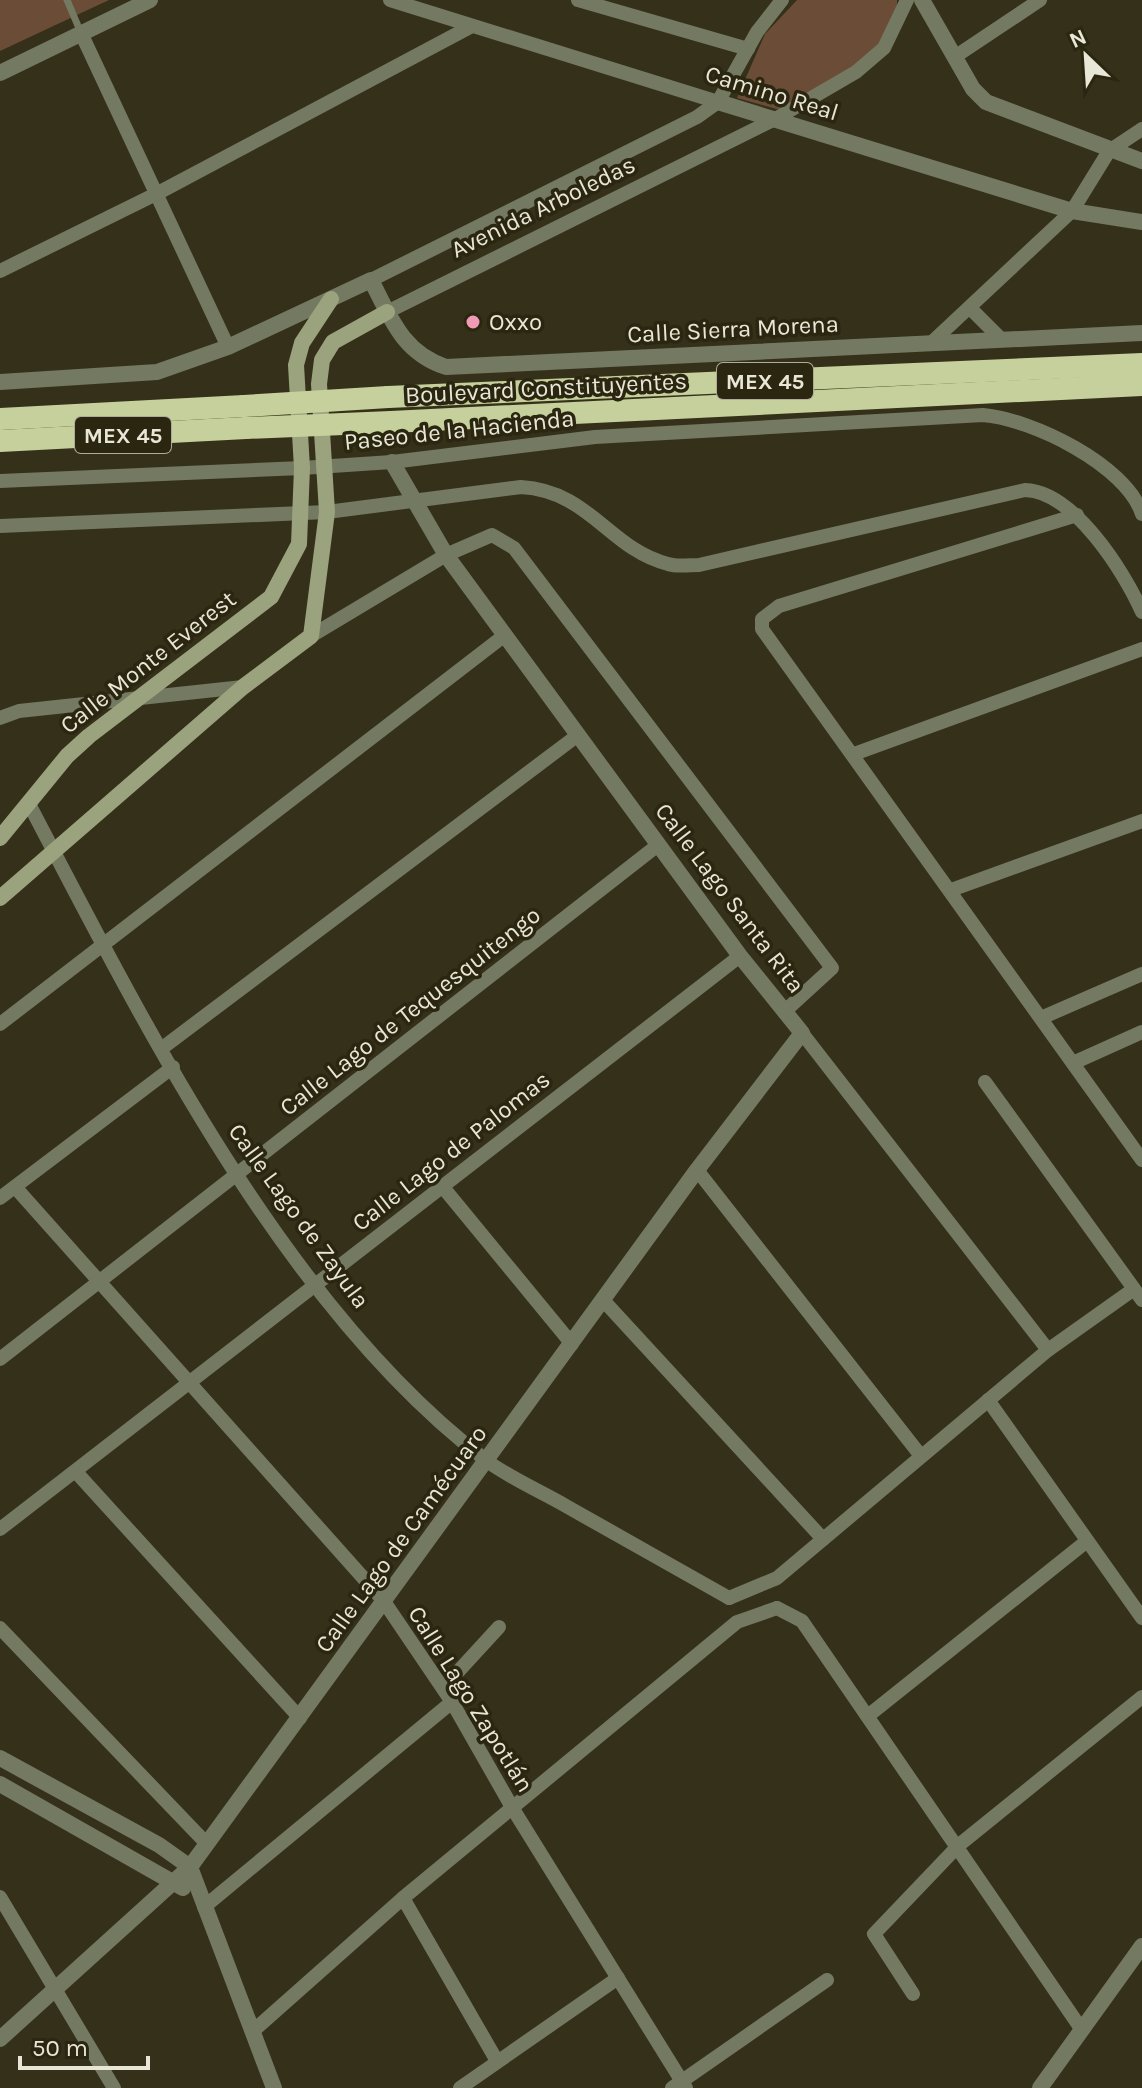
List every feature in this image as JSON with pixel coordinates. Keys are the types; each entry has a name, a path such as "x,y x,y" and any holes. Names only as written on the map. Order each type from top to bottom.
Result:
{"highway":[{"name":"Boulevard Constituyentes","path":"0,441 245,417 388,397 1142,364"},
{"name":"Boulevard Constituyentes","path":"0,419 245,417 391,422 1142,385"}],"main road":[{"name":"Calle Monte Everest","path":"0,838 67,756 271,597 299,544 302,468 296,365 302,343 331,299"},
{"name":"Avenida Arboledas","path":"323,467 319,384 322,360 333,342 387,312"},
{"path":"0,898 243,687 311,636 327,512 323,467"}],"street":[{"path":"0,73 150,0"},
{"name":"Camino Real","path":"390,0 1072,211 1142,222"},
{"name":"Camino Real","path":"578,0 748,49"},
{"path":"718,102 748,49 782,0"},
{"name":"Avenida Arboledas","path":"387,312 777,118 856,72 884,48 907,0"},
{"path":"922,0 973,89 986,102 1142,161"},
{"path":"956,56 1040,0"},
{"path":"0,271 158,193 470,27"},
{"path":"81,33 228,347"},
{"name":"Avenida Arboledas","path":"0,382 157,372 228,347 371,280 697,117 718,102"},
{"path":"931,343 1072,211 1109,151 1142,129"},
{"name":"Calle Sierra Morena","path":"371,280 387,312 422,359 446,367 1142,333"},
{"path":"970,308 1002,340"},
{"name":"Paseo de la Hacienda","path":"0,481 323,467 392,462 595,437 983,415 1008,417 1033,427 1108,470 1140,504"},
{"name":"Calle Lago Santa Rita","path":"392,462 446,555 658,845 740,956 1048,1350"},
{"path":"0,526 301,514 521,487 548,489 569,498 646,556 671,565 699,565 1025,490 1041,490 1077,515 1138,589 1142,612"},
{"path":"1077,515 779,606 762,619 767,638 854,754 1142,1160"},
{"path":"311,636 446,555 492,535 514,548 832,968 785,1011"},
{"path":"0,1024 505,635"},
{"path":"854,754 1142,649"},
{"path":"0,718 19,711 143,695 243,687"},
{"path":"161,1049 578,735"},
{"name":"Calle Lago de Zayula","path":"29,804 161,1049 237,1174 315,1284 400,1385 488,1462 729,1598"},
{"path":"951,890 1142,821"},
{"name":"Calle Lago de Tequesquitengo","path":"0,1359 658,845"},
{"name":"Calle Lago de Palomas","path":"0,1529 740,956"},
{"path":"1041,1018 1142,974"},
{"path":"1073,1063 1142,1032"},
{"name":"Calle Lago de Camécuaro","path":"0,2039 58,1990 190,1867 383,1600 488,1462 697,1170 802,1033"},
{"path":"0,1198 173,1067"},
{"path":"737,1622 729,1598 777,1578 1048,1350 1138,1295 985,1082"},
{"path":"697,1170 921,1456"},
{"path":"442,1186 572,1344"},
{"name":"Calle Lago Zapotlán","path":"15,1187 383,1600 452,1702 680,2086"},
{"path":"603,1300 823,1539"},
{"path":"988,1400 1142,1618"},
{"path":"76,1472 300,1718"},
{"path":"869,1715 1087,1541"},
{"path":"777,1578 777,1608"},
{"path":"252,2032 403,1898 737,1622 777,1608 802,1621 959,1845 1082,2030"},
{"path":"443,1688 499,1627"},
{"path":"0,1628 207,1844"},
{"path":"913,1994 874,1934 959,1845 1142,1697"},
{"path":"203,1903 452,1702"},
{"path":"0,1758 159,1845 190,1867 274,2088"},
{"path":"0,1784 176,1883 203,1903"},
{"path":"0,1897 114,2088"},
{"path":"403,1898 497,2061"},
{"path":"1040,2088 1142,1946"},
{"path":"460,2088 618,1978"},
{"path":"680,2086 827,1980"}],"lane":[{"path":"67,0 81,33"}],"shaded area":[{"path":"0,0 109,0 0,51"},
{"path":"797,0 897,0 894,19 886,37 872,53 837,80 784,111 737,98 765,34"}],"place":[{"name":"Oxxo","path":"473,322"}]}
